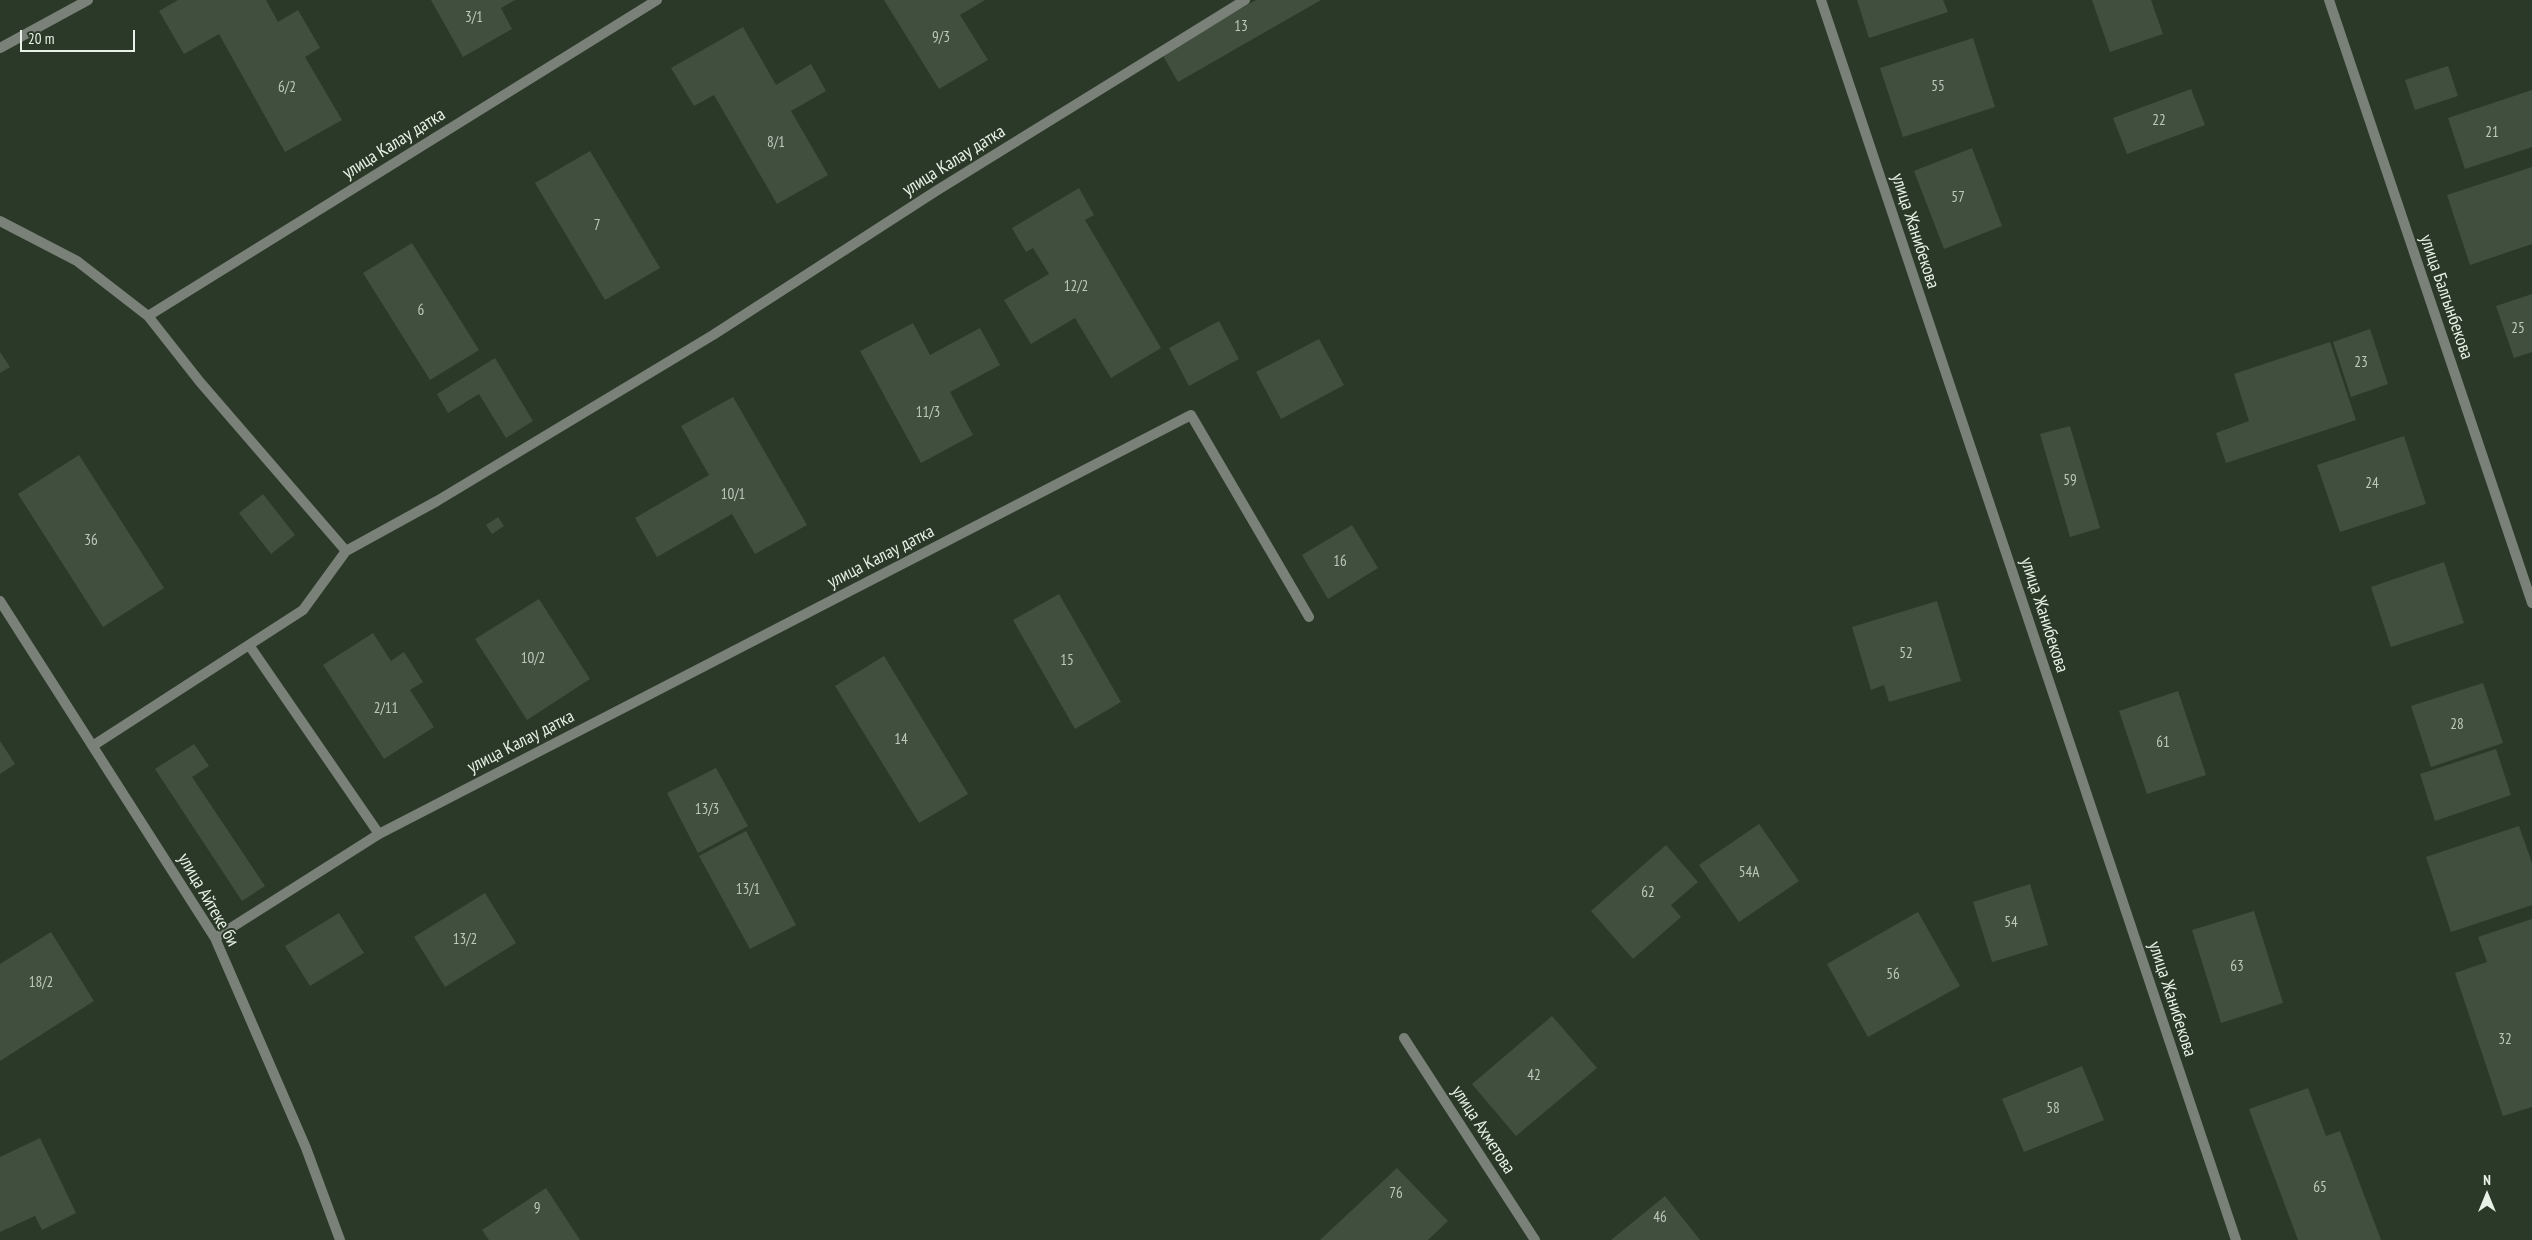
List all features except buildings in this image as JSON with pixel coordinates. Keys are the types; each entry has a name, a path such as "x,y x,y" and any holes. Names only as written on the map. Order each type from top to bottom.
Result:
{"street":[{"path":"0,48 88,0"},
{"name":"улица Калау датка","path":"148,316 657,0"},
{"name":"улица Калау датка","path":"94,745 303,610 346,552 437,501 713,336 936,191 1245,0"},
{"name":"улица Жанибекова","path":"1821,0 2236,1240"},
{"name":"улица Балгынбекова","path":"2329,0 2532,603"},
{"path":"0,221 77,261 148,316 200,382 346,552"},
{"name":"улица Калау датка","path":"215,938 379,834 1191,415 1308,617"},
{"name":"улица Айтеке би","path":"0,602 94,745 215,938 306,1148 340,1240"},
{"path":"249,645 379,834"},
{"name":"улица Ахметова","path":"1404,1038 1534,1240"}]}
